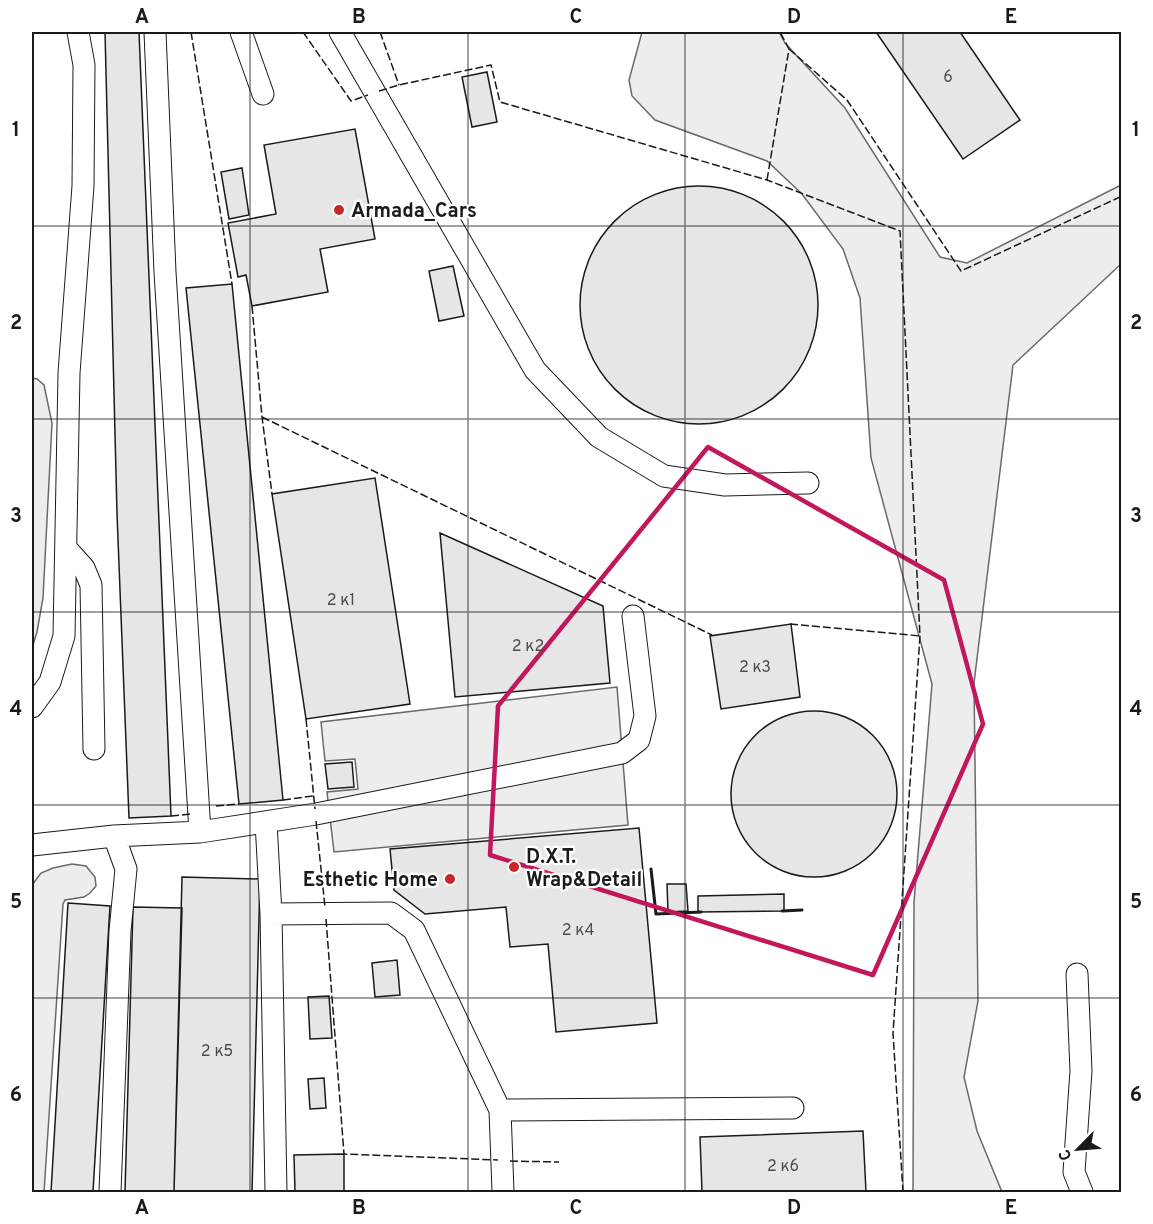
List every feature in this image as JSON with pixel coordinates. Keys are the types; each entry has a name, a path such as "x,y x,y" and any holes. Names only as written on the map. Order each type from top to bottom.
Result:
{"lane":[{"path":"32,707 50,682 64,636 69,373 82,186 84,65 78,32"},
{"path":"156,32 165,272 200,832"},
{"path":"241,32 263,94"},
{"path":"340,32 535,370 599,437 663,476 725,484 808,483"},
{"path":"66,548 84,568 91,585 94,749"},
{"path":"32,845 114,836 200,832 266,822 622,753 639,740 645,716 633,616"},
{"path":"266,822 272,914 276,1192"},
{"path":"110,1192 120,931 126,869 114,836"},
{"path":"272,914 391,913 414,930 500,1110 503,1192"},
{"path":"1077,974 1081,1071 1074,1172 1082,1192"},
{"path":"500,1110 793,1108"}],"highlighted area":[{"path":"708,447 944,580 983,724 873,975 490,855 498,706"}],"shaded area":[{"path":"642,32 779,32 785,43 845,108 940,257 967,263 1121,185 1121,264 1013,365 974,683 978,1001 964,1077 977,1131 1002,1192 913,1192 914,902 932,684 871,458 860,298 843,249 802,194 767,161 655,120 632,96 629,80"},
{"path":"32,378 44,385 52,423 43,598 32,648"},
{"path":"617,687 628,825 334,852 327,792 358,789 355,759 325,761 321,722"},
{"path":"72,864 86,866 95,877 96,886 84,897 65,900 63,904 44,1192 32,1192 32,885 41,873"}],"building":[{"path":"105,32 139,32 171,816 129,818 117,514"},
{"path":"876,32 960,32 1020,120 963,159"},
{"path":"487,72 497,122 472,127 462,77"},
{"path":"355,129 375,239 320,249 328,292 252,306 246,275 238,277 228,223 276,214 264,145"},
{"path":"242,168 249,215 229,219 221,172"},
{"path":"699,186 744,195 765,206 783,221 798,239 809,260 818,305 809,350 798,371 783,389 765,404 744,415 699,424 654,415 633,404 615,389 600,371 589,350 580,305 589,260 600,239 615,221 633,206 654,195"},
{"path":"453,266 464,316 439,321 429,271"},
{"path":"232,284 283,800 239,804 186,288"},
{"path":"375,478 410,704 306,719 272,494"},
{"path":"440,533 603,606 610,683 455,697"},
{"path":"791,624 800,697 721,709 710,636"},
{"path":"814,711 846,718 860,725 872,736 883,748 890,762 897,794 890,826 883,840 872,852 860,863 846,870 814,877 782,870 768,863 756,852 745,840 738,826 731,794 738,762 745,748 756,736 768,725 782,718"},
{"path":"352,762 354,787 328,789 325,764"},
{"path":"639,828 657,1023 556,1032 548,944 510,947 506,907 425,914 394,890 390,849"},
{"path":"182,877 260,879 252,1192 174,1192"},
{"path":"667,884 686,884 688,911 668,912"},
{"path":"784,894 784,911 698,912 698,896"},
{"path":"68,903 110,906 93,1192 51,1192"},
{"path":"133,907 182,908 174,1192 125,1192"},
{"path":"397,960 400,995 375,997 372,963"},
{"path":"329,996 332,1038 310,1039 308,997"},
{"path":"324,1078 326,1108 310,1109 308,1079"},
{"path":"863,1131 866,1192 702,1192 700,1137"},
{"path":"344,1154 344,1192 295,1192 294,1155"}],"fence":[{"path":"191,32 232,284"},
{"path":"303,32 351,101 368,95"},
{"path":"380,32 399,85"},
{"path":"767,180 789,49 780,32"},
{"path":"789,49 847,100 961,271 1122,196"},
{"path":"379,91 491,65 500,102 767,180 900,231 920,636 893,1033 903,1192"},
{"path":"252,306 272,494"},
{"path":"262,417 712,635"},
{"path":"790,624 920,636"},
{"path":"306,719 315,809"},
{"path":"283,800 313,796"},
{"path":"216,806 239,804"},
{"path":"171,816 191,814"},
{"path":"316,821 325,907"},
{"path":"326,919 344,1154 498,1160"},
{"path":"510,1161 559,1162"}],"wall":[{"path":"651,869 656,914 701,912"},
{"path":"782,911 802,910"}],"place":[{"name":"Armada_Cars","path":"339,210"},
{"name":"D.X.T. Wrap&Detail","path":"514,867"},
{"name":"Esthetic Home","path":"450,879"}]}
